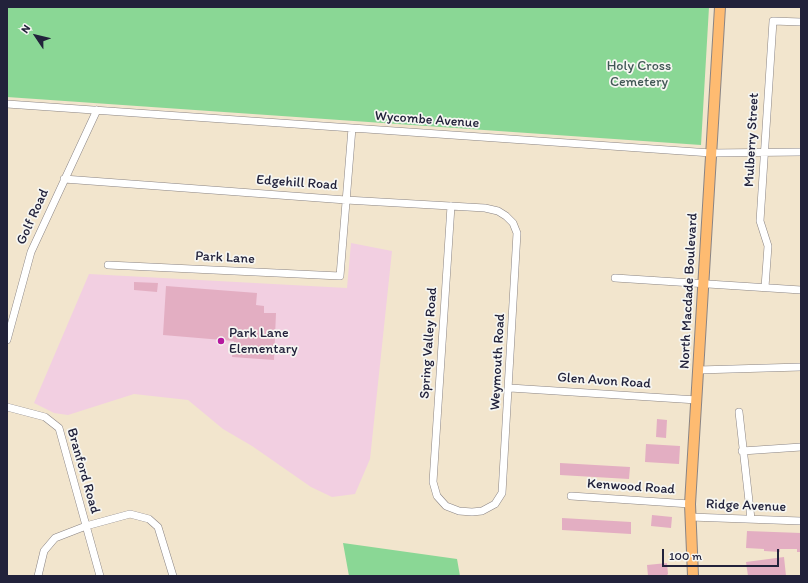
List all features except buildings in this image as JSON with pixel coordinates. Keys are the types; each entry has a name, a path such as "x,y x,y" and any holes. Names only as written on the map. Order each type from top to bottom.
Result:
{"main road":[{"name":"North Macdade Boulevard","path":"693,576 690,504 720,7"}],"street":[{"name":"Mulberry Street","path":"765,287 768,246 760,222 772,21 801,22"},
{"name":"Wycombe Avenue","path":"7,104 711,153 801,152"},
{"name":"Golf Road","path":"7,340 31,252 97,110"},
{"path":"346,200 352,128"},
{"name":"Edgehill Road","path":"64,179 346,200 485,208 498,211 513,222 517,233"},
{"name":"Park Lane","path":"108,265 340,276 346,200"},
{"name":"Spring Valley Road","path":"451,206 433,482 435,492 442,502 446,506 459,511 472,512 488,508 495,504 502,493"},
{"name":"Weymouth Road","path":"502,493 510,388 517,233"},
{"path":"615,278 801,290"},
{"path":"698,370 801,368"},
{"name":"Glen Avon Road","path":"510,388 696,400"},
{"name":"Branford Road","path":"7,407 45,417 59,428 100,576"},
{"path":"739,412 742,451 751,519"},
{"path":"742,451 801,447"},
{"name":"Kenwood Road","path":"571,496 690,504"},
{"path":"38,576 41,558 49,543 59,535 130,514 149,519 158,527 173,576"},
{"name":"Ridge Avenue","path":"690,516 801,521"}],"shaded area":[{"name":"Park Lane Elementary","path":"351,243 392,251 370,459 355,494 332,497 311,487 252,446 223,429 188,400 134,394 68,415 54,413 34,403 89,274 347,288"}],"green space":[{"name":"Holy Cross Cemetery","path":"7,7 709,7 701,145 7,97"},
{"path":"343,543 457,559 460,576 349,576"}],"place":[{"name":"Park Lane Elementary","path":"221,341"}]}
